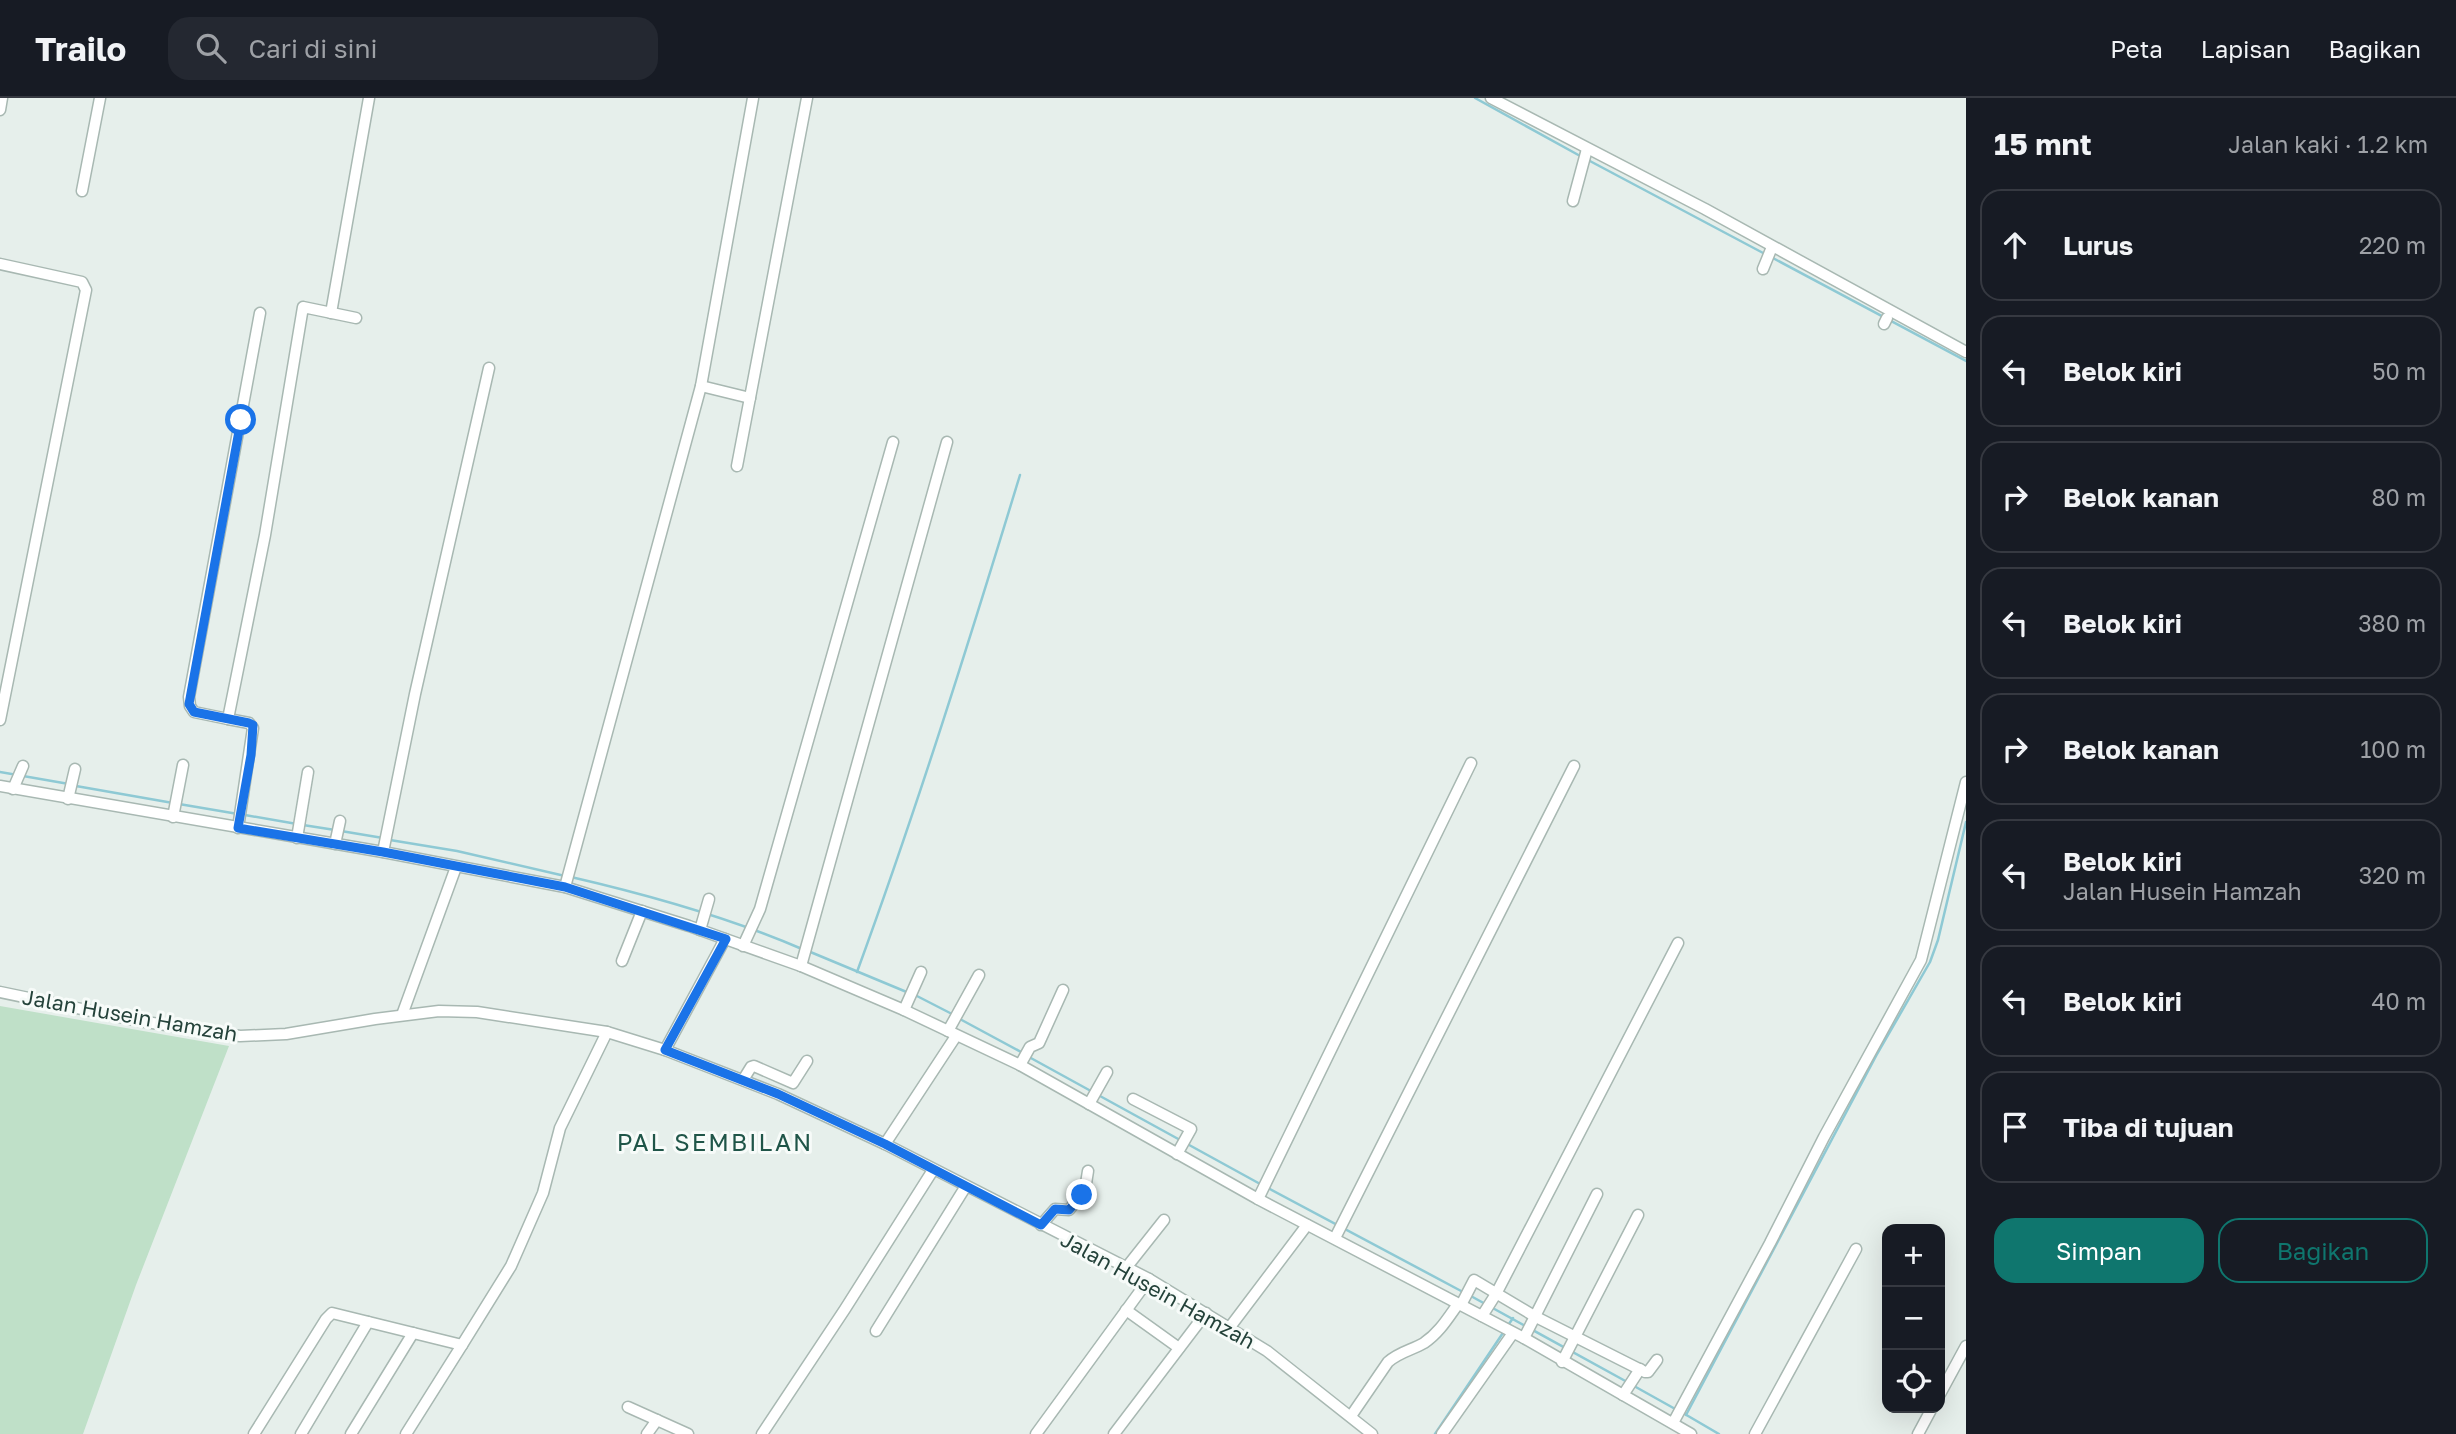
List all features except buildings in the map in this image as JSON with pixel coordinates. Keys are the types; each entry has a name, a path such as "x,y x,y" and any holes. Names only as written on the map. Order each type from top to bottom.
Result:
{"street":[{"path":"0,110 2,98"},
{"path":"82,191 100,98"},
{"path":"331,313 369,98"},
{"path":"565,887 701,386 753,98"},
{"path":"737,466 807,98"},
{"path":"1491,98 1585,157 1771,249 1966,352"},
{"path":"1573,201 1585,157"},
{"path":"1765,265 1771,249"},
{"path":"0,264 82,282 86,289 0,720"},
{"path":"228,719 265,536 303,307 356,318"},
{"path":"239,825 251,755 253,725 194,712 189,697 260,313"},
{"path":"383,852 488,368"},
{"path":"701,386 750,398"},
{"path":"744,945 755,923 893,442"},
{"path":"802,965 947,442"},
{"path":"1260,1196 1472,763"},
{"path":"173,814 183,765"},
{"path":"1336,1236 1574,766"},
{"path":"14,788 21,769"},
{"path":"68,797 74,772"},
{"path":"297,836 308,772"},
{"path":"1675,1420 1921,960 1962,821 1966,782"},
{"path":"0,786 335,841 565,887 802,965 905,1007 952,1032 1021,1062 1307,1225 1336,1236 1377,1263 1461,1303 1562,1361 1626,1391 1675,1420 1691,1434"},
{"path":"335,841 340,821"},
{"path":"402,1016 456,867"},
{"path":"700,930 709,899"},
{"path":"622,961 642,911"},
{"path":"665,1050 726,939"},
{"path":"1482,1315 1495,1295 1678,943"},
{"path":"905,1007 922,972"},
{"path":"885,1144 952,1032 979,975"},
{"path":"1021,1062 1030,1047 1039,1043 1063,990"},
{"name":"Jalan Husein Hamzah","path":"0,992 139,1021 240,1036 286,1034 439,1011 477,1012 607,1032 665,1050 778,1094 885,1144 1149,1279 1267,1351 1368,1433"},
{"path":"406,1434 511,1266 543,1193 560,1128 607,1032"},
{"path":"743,1080 754,1066 793,1083 807,1061"},
{"path":"1091,1101 1107,1072"},
{"path":"1133,1099 1191,1129 1179,1151"},
{"path":"762,1434 933,1170"},
{"path":"1041,1225 1055,1209 1069,1210 1085,1190 1088,1171"},
{"path":"876,1331 966,1186"},
{"path":"1524,1338 1597,1194"},
{"path":"1562,1361 1638,1215"},
{"path":"1126,1268 1164,1220"},
{"path":"1230,1327 1307,1225"},
{"path":"1755,1434 1856,1250"},
{"path":"1036,1434 1149,1279"},
{"path":"1350,1416 1388,1362 1395,1355 1423,1344 1436,1334 1461,1303 1475,1280 1495,1295 1572,1340 1638,1371 1648,1372 1657,1360"},
{"path":"1126,1310 1179,1348"},
{"path":"254,1434 332,1313 462,1345"},
{"path":"1114,1434 1206,1313"},
{"path":"301,1434 368,1322"},
{"path":"1442,1434 1510,1331"},
{"path":"351,1434 413,1334"},
{"path":"1945,1385 1966,1346"},
{"path":"1626,1391 1638,1371"},
{"path":"628,1407 688,1434"},
{"path":"1918,1434 1929,1413"},
{"path":"646,1434 657,1420"}],"green space":[{"path":"0,1006 229,1046 136,1285 83,1434 0,1434"}],"waterway":[{"path":"1475,98 1582,157"},
{"path":"1588,160 1765,254"},
{"path":"1771,257 1966,361"},
{"path":"857,972 942,725 1020,475"},
{"path":"0,772 69,784"},
{"path":"76,786 173,803"},
{"path":"179,804 238,814"},
{"path":"245,815 297,824"},
{"path":"1686,1415 1876,1056 1930,962 1938,940 1966,822"},
{"path":"303,825 335,830"},
{"path":"341,831 383,838"},
{"path":"390,840 457,851 565,876"},
{"path":"571,877 688,908 802,949"},
{"path":"808,951 909,993"},
{"path":"915,995 952,1014"},
{"path":"958,1018 1023,1053"},
{"path":"1029,1057 1262,1185"},
{"path":"1268,1188 1463,1292"},
{"path":"1469,1295 1629,1383"},
{"path":"1435,1434 1513,1318"},
{"path":"1634,1386 1677,1410"},
{"path":"1683,1413 1719,1434"}],"district":[{"name":"PAL SEMBILAN","path":"715,1141"}],"route":[{"path":"241,420 189,697 189,704 194,712 253,725 251,755 238,828 383,852 565,887 726,939 665,1050 778,1094 885,1144 1041,1225 1055,1209 1069,1210 1082,1195"}]}
